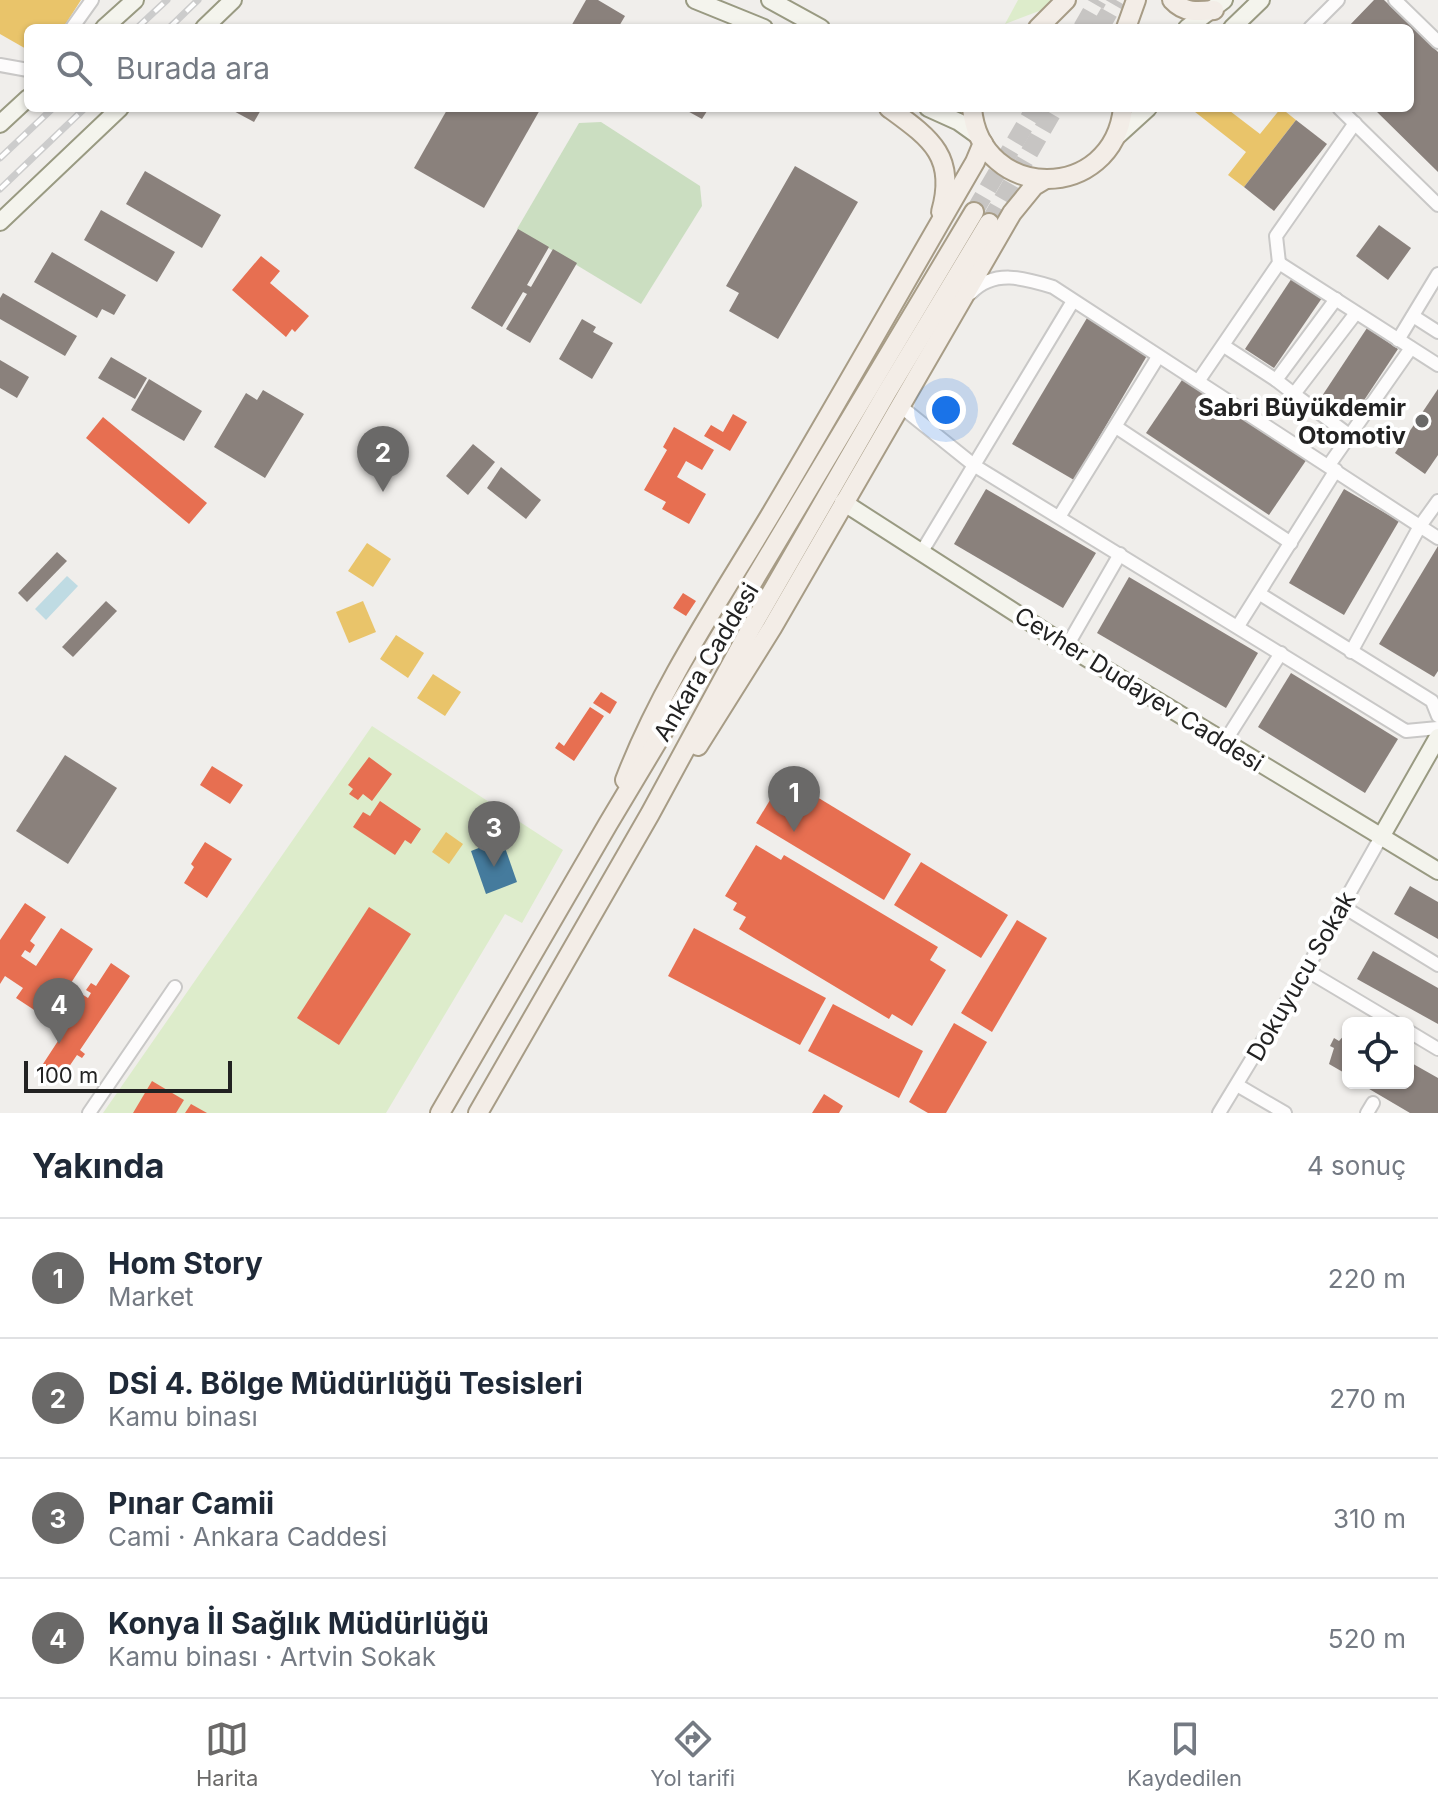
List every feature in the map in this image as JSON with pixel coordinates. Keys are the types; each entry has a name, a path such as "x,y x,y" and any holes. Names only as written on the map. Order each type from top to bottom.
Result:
{"main road":[{"path":"1042,24 1066,0"},
{"path":"1127,24 1136,0"},
{"path":"1172,0 1188,11 1219,5"},
{"path":"894,112 928,138 941,155 945,188 935,231"},
{"path":"973,112 981,140 996,159 1013,172 1044,180 1068,177 1091,166 1109,149 1122,112"},
{"path":"608,824 641,739 681,663 792,479 975,162 981,140"},
{"path":"650,814 738,685 1012,213 1034,186 1044,180"},
{"name":"Ankara Caddesi","path":"440,1113 608,824 982,217 650,814 478,1113"}],"street":[{"path":"75,24 92,0"},
{"path":"108,24 135,0"},
{"path":"208,24 233,0"},
{"path":"695,0 758,24"},
{"path":"716,0 758,24"},
{"path":"770,0 814,24"},
{"path":"789,0 816,24"},
{"path":"1240,24 1261,0"},
{"path":"1314,24 1338,0"},
{"path":"1395,0 1438,42"},
{"path":"1193,24 1219,5 1235,24"},
{"path":"0,65 24,69"},
{"path":"0,124 24,102"},
{"path":"0,222 116,112"},
{"path":"937,112 959,122 981,140"},
{"path":"1115,138 1144,112"},
{"path":"1343,112 1438,205"},
{"path":"1199,380 1279,263 1276,236 1355,123"},
{"path":"1279,263 1438,365"},
{"path":"1398,340 1438,274"},
{"path":"954,309 981,283 1000,276 1053,287 1438,538"},
{"path":"1276,380 1336,299"},
{"path":"921,553 1073,301"},
{"path":"1294,394 1356,313"},
{"path":"1413,316 1438,332"},
{"path":"1224,346 1276,380 1349,435"},
{"path":"1238,626 1291,543 1349,435 1411,348"},
{"path":"1059,517 1158,357"},
{"path":"899,405 975,466 1406,731 1438,728"},
{"path":"1116,427 1291,543"},
{"path":"1351,652 1420,526 1438,501"},
{"name":"Cevher Dudayev Caddesi","path":"843,502 1067,646 1438,871"},
{"path":"1067,646 1120,554"},
{"path":"1260,594 1432,701 1438,716"},
{"path":"1224,743 1281,653"},
{"path":"1381,837 1438,737"},
{"name":"Dokuyucu Sokak","path":"1219,1113 1306,970 1381,837"},
{"path":"1342,906 1438,965"},
{"path":"1306,970 1385,1017"},
{"path":"89,1113 175,987"},
{"path":"1414,1035 1438,1049"},
{"path":"1237,1085 1285,1113"}],"green space":[{"path":"1018,0 1052,0 1047,8 1005,24"},
{"path":"601,122 700,186 702,206 641,304 517,229 579,123"},
{"path":"372,726 563,850 522,923 505,914 386,1113 103,1113"}],"water":[{"path":"67,576 78,586 46,620 35,609"}],"building: Konut":[{"path":"0,0 81,0 66,24 24,24 24,48 0,34"},
{"path":"1195,112 1231,112 1260,134 1278,112 1286,112 1296,120 1244,187 1228,175 1246,152"},
{"path":"367,543 391,559 373,587 348,571"},
{"path":"363,601 376,632 349,643 336,612"},
{"path":"396,635 424,653 408,678 380,659"},
{"path":"433,674 461,692 445,716 417,698"},
{"path":"446,832 463,844 449,864 432,852"}],"building: Ticaret":[{"path":"261,256 280,271 270,283 309,316 286,337 232,290"},
{"path":"733,414 747,422 730,451 704,436 711,425 723,432"},
{"path":"103,417 207,503 189,524 86,438"},
{"path":"674,427 714,450 702,470 686,461 677,477 706,494 689,524 662,509 666,502 644,490 667,450 663,447"},
{"path":"683,593 696,601 686,616 673,608"},
{"path":"601,692 617,702 610,714 593,703"},
{"path":"590,707 604,716 574,761 555,748 559,742 564,746"},
{"path":"369,757 392,774 372,801 363,794 358,800 349,794 353,789 348,785"},
{"path":"212,766 243,785 230,804 200,785"},
{"path":"784,777 911,854 884,900 756,823"},
{"path":"380,801 421,829 411,844 405,840 395,855 353,827 363,812 370,816"},
{"path":"205,842 232,859 207,898 184,883 194,867 191,864"},
{"path":"756,845 781,860 784,855 938,947 930,960 946,970 912,1026 892,1014 889,1019 739,929 746,917 733,910 737,903 725,896"},
{"path":"921,862 1008,915 981,958 894,905"},
{"path":"25,903 46,917 30,941 35,945 30,953 25,950 21,956 36,966 61,928 93,949 69,986 88,998 91,993 86,990 91,983 96,986 111,963 130,976 80,1050 85,1054 82,1058 77,1055 62,1077 43,1064 71,1021 54,1010 48,1019 16,998 23,988 5,976 0,984 0,940"},
{"path":"369,907 411,934 339,1045 297,1018"},
{"path":"1017,920 1047,938 992,1032 961,1013"},
{"path":"694,928 826,998 800,1045 668,976"},
{"path":"833,1004 923,1051 899,1098 808,1051"},
{"path":"954,1023 987,1042 946,1113 928,1113 909,1102"},
{"path":"152,1081 184,1100 176,1113 133,1113"},
{"path":"824,1094 843,1106 839,1113 812,1113"},
{"path":"191,1104 207,1113 185,1113"}],"building: Kamu":[{"path":"502,839 517,882 486,894 471,851"}],"building: Sanayi":[{"path":"586,0 598,0 625,16 620,24 572,24"},
{"path":"1374,0 1384,0 1409,24 1351,24"},
{"path":"1414,29 1438,52 1438,172 1377,112 1414,112"},
{"path":"235,112 260,112 254,122"},
{"path":"446,112 539,112 484,208 414,168"},
{"path":"689,112 706,112 702,119"},
{"path":"1296,120 1327,144 1274,211 1244,187"},
{"path":"795,166 858,202 778,339 729,311 739,293 726,286"},
{"path":"145,171 221,215 202,248 126,204"},
{"path":"101,210 175,252 157,282 84,240"},
{"path":"1379,225 1411,248 1388,280 1356,256"},
{"path":"518,229 549,247 527,285 531,287 553,249 577,263 530,343 506,329 527,294 523,292 502,327 471,308"},
{"path":"52,252 126,295 114,315 102,309 97,318 34,282"},
{"path":"1292,278 1322,298 1274,368 1245,349"},
{"path":"3,293 77,336 65,356 0,319 0,298"},
{"path":"1087,318 1148,354 1074,480 1012,444"},
{"path":"582,319 596,327 593,332 613,343 592,379 559,359"},
{"path":"1367,328 1398,349 1351,420 1320,399"},
{"path":"111,357 147,378 135,399 98,378"},
{"path":"0,360 29,377 17,398 0,388"},
{"path":"1184,377 1307,459 1269,515 1146,433"},
{"path":"149,379 202,411 184,441 131,410"},
{"path":"1438,389 1438,455 1425,474 1395,453"},
{"path":"263,390 304,414 265,478 214,447 246,393 257,400"},
{"path":"473,444 495,462 468,495 446,476"},
{"path":"501,467 541,500 526,519 487,488"},
{"path":"986,489 1096,553 1063,608 954,544"},
{"path":"1344,489 1399,521 1344,615 1289,583"},
{"path":"1438,546 1438,671 1434,677 1379,644"},
{"path":"57,552 67,561 27,602 18,593"},
{"path":"1129,577 1258,653 1226,708 1097,633"},
{"path":"106,601 117,611 73,657 62,647"},
{"path":"1291,673 1398,739 1365,793 1258,727"},
{"path":"65,755 117,788 68,864 16,831"},
{"path":"1410,886 1438,902 1438,939 1394,914"},
{"path":"1373,951 1438,988 1438,1024 1357,979"},
{"path":"1334,1038 1339,1041 1342,1038 1342,1072 1329,1064 1334,1048 1330,1046"},
{"path":"1414,1064 1438,1078 1438,1113 1410,1113 1369,1089 1414,1089"}],"tunnel":[{"path":"1084,24 1098,0"},
{"path":"1102,24 1116,0"},
{"path":"974,212 1033,112"},
{"path":"989,223 1053,112"}],"railway":[{"path":"141,24 167,0"},
{"path":"173,24 198,0"},
{"path":"0,158 49,112"},
{"path":"0,189 81,112"}],"place":[{"name":"Sabri Büyükdemir Otomotiv","path":"1422,421"},
{"name":"DSİ 4. Bölge Müdürlüğü Tesisleri","path":"383,492"},
{"name":"Hom Story","path":"794,832"},
{"name":"Pınar Camii","path":"494,867"},
{"name":"Konya İl Sağlık Müdürlüğü","path":"59,1044"}]}
